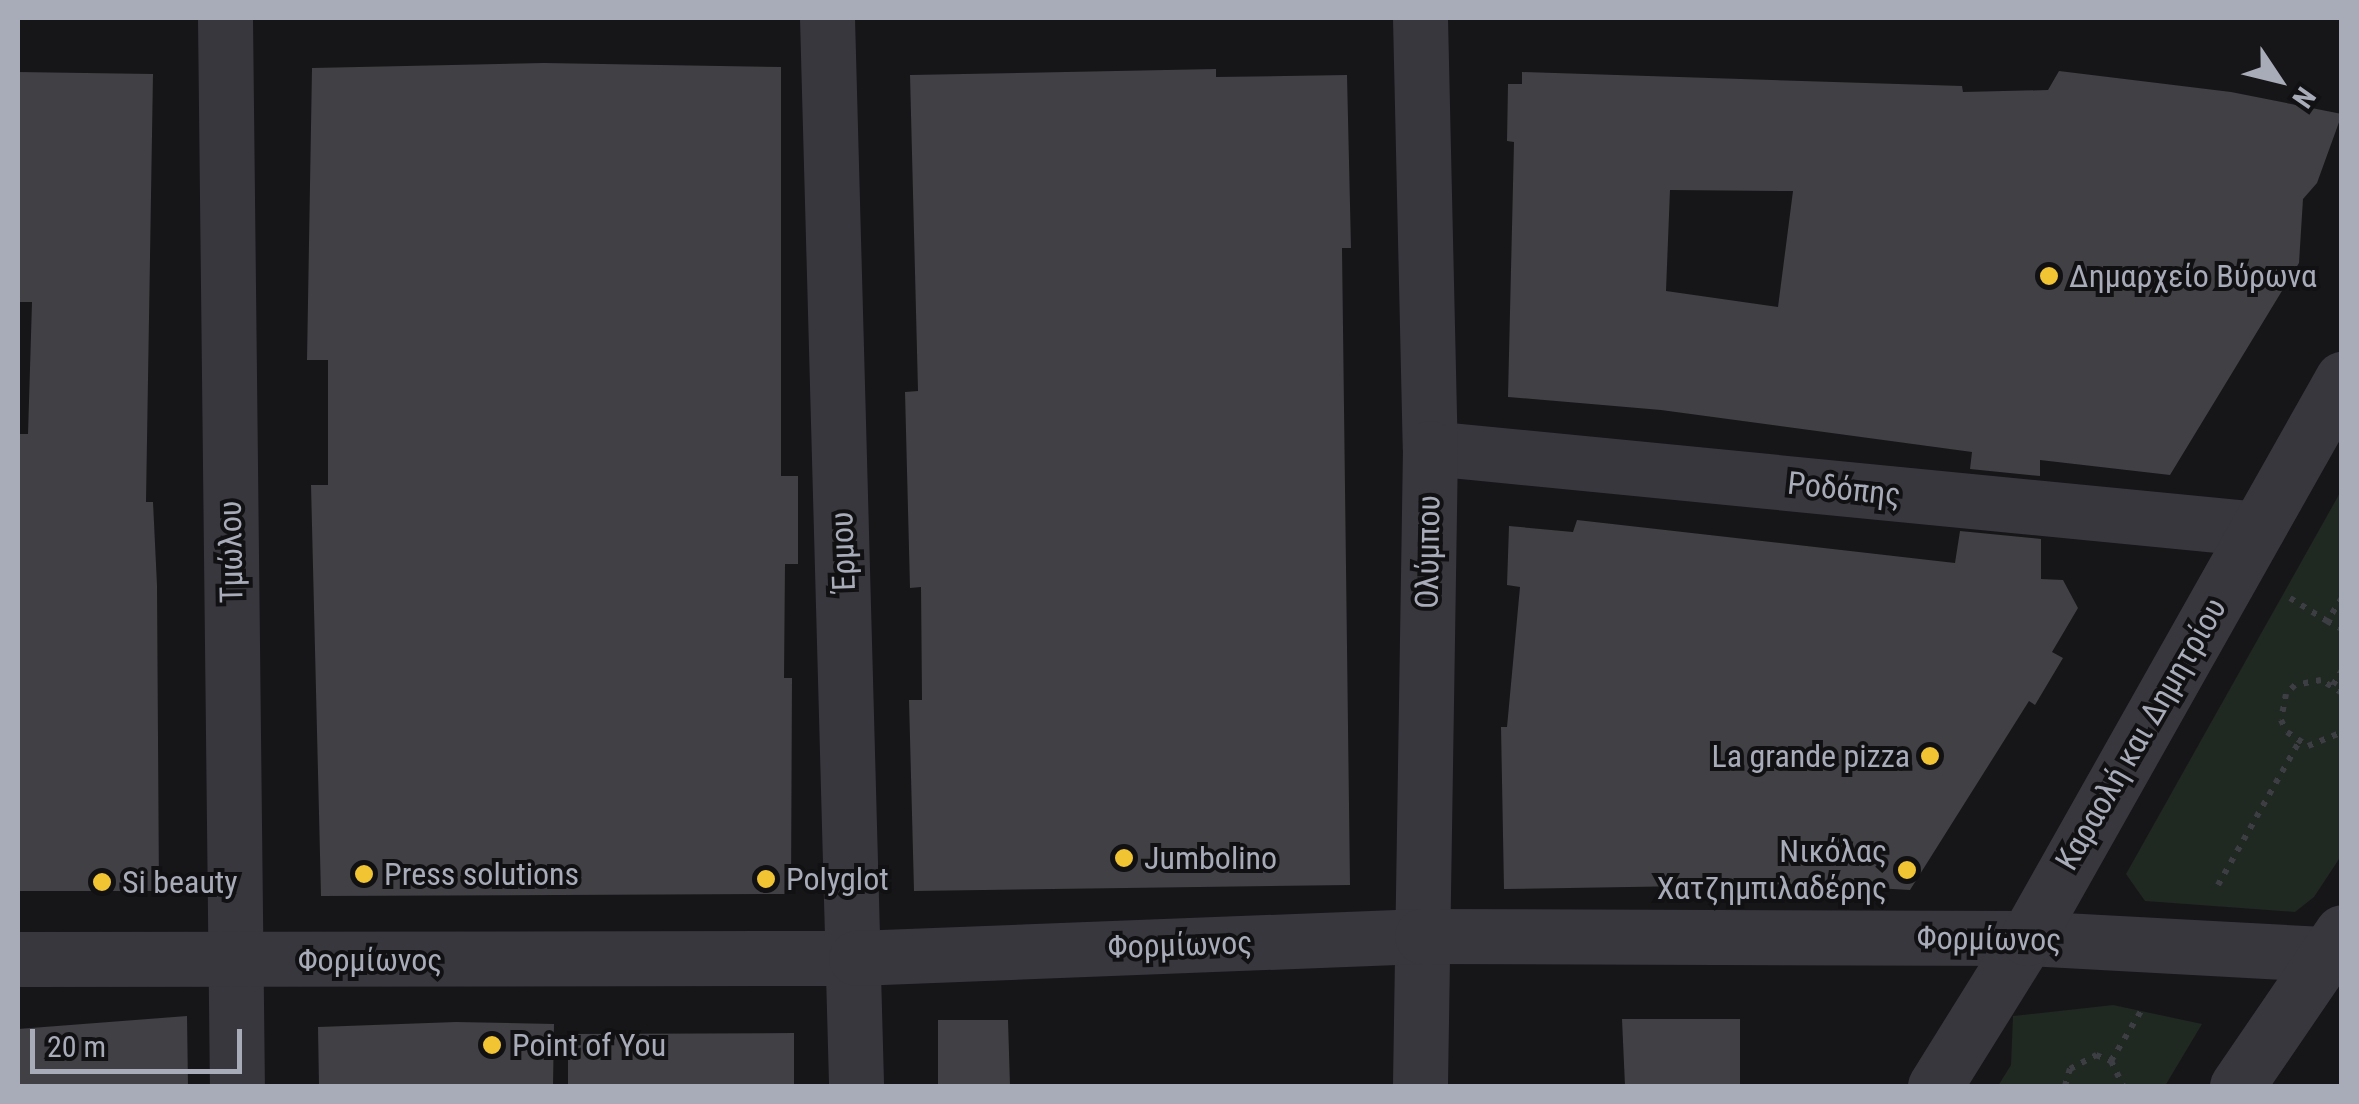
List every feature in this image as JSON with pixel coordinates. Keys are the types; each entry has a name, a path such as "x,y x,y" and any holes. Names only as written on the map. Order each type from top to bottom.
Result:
{"street":[{"name":"Τμώλου","path":"226,18 238,1086"},
{"name":"Έρμου","path":"827,18 856,958 856,1086"},
{"name":"Ολύμπου","path":"1420,18 1430,448 1420,1086"},
{"name":"Καραολή και Δημητρίου","path":"1935,1086 2027,938 2342,379"},
{"name":"Ροδόπης","path":"1430,448 2258,530"},
{"name":"Φορμίωνος","path":"18,959 856,958 1422,936 2027,938 2336,948"},
{"path":"2237,1086 2336,948"}],"path":[{"path":"2342,598 2328,621 2342,629"},
{"path":"2333,685 2342,670"},
{"path":"2342,693 2333,685 2308,680 2286,694 2281,720 2299,742 2320,746 2342,732"},
{"path":"2183,946 2299,742"},
{"path":"2065,1086 2070,1069 2096,1056 2121,1072 2123,1086"}],"shaded area":[{"path":"2341,491 2341,856 2314,897 2295,912 2145,901 2126,874"},
{"path":"2113,1005 2202,1024 2165,1086 1998,1086 2011,1065 2013,1016"}],"building":[{"path":"544,63 781,67 781,476 798,476 798,564 785,564 784,678 792,678 791,894 321,896 311,485 328,485 328,360 307,360 312,68"},
{"path":"1216,69 1216,77 1347,75 1351,248 1342,248 1350,885 914,891 909,700 922,700 921,587 910,588 905,392 918,391 910,75"},
{"name":"Δημαρχείο Βύρωνα","path":"2059,71 2231,92 2342,114 2317,183 2303,199 2299,263 2170,475 2040,460 2040,476 1970,469 1972,452 1661,410 1508,397 1514,142 1507,141 1508,84 1522,84 1522,72 1962,86 1963,92 2048,90","holes":["1670,190 1793,191 1778,307 1666,291"]},
{"path":"18,72 153,74 146,502 153,502 157,585 159,891 18,891 18,434 28,434 32,302 18,302"},
{"path":"1577,520 1955,563 1960,531 2041,539 2041,579 2063,580 2078,608 2052,652 2063,658 2035,705 2029,701 1910,890 1806,884 1504,889 1501,727 1507,727 1520,587 1507,585 1509,526 1573,532"},
{"path":"187,1016 188,1086 18,1086 18,1029"},
{"path":"1622,1019 1740,1019 1740,1086 1625,1086"},
{"path":"938,1020 1008,1020 1010,1086 938,1086"},
{"path":"456,1022 554,1024 553,1086 319,1086 318,1027"},
{"path":"794,1033 794,1086 568,1086 568,1034"}],"place":[{"name":"Δημαρχείο Βύρωνα","path":"2049,276"},
{"name":"La grande pizza","path":"1930,756"},
{"name":"Jumbolino","path":"1124,858"},
{"name":"Νικόλας Χατζημπιλαδέρης","path":"1907,870"},
{"name":"Press solutions","path":"364,874"},
{"name":"Polyglot","path":"766,879"},
{"name":"Si beauty","path":"102,882"},
{"name":"Point of You","path":"492,1045"}]}
